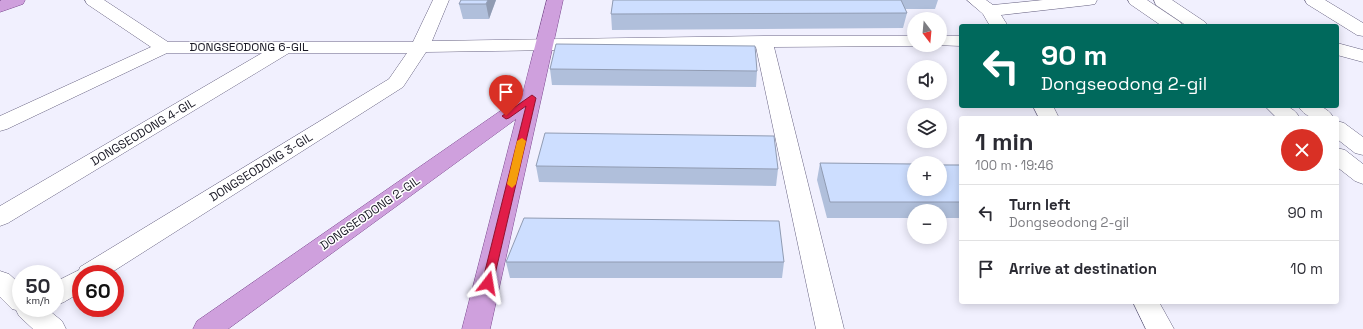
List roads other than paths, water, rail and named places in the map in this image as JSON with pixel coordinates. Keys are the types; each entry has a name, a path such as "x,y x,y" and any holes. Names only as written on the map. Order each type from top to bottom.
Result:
{"main road":[{"path":"0,7 17,0"},
{"path":"476,329 555,0"},
{"name":"DONGSEODONG 2-GIL","path":"207,329 532,98"}],"street":[{"path":"94,0 164,48"},
{"name":"DONGSEODONG 3-GIL","path":"104,265 396,83 420,47 440,0"},
{"path":"975,0 990,11 998,24"},
{"path":"990,11 1017,4 1088,0"},
{"path":"1136,0 1171,24"},
{"path":"1161,0 1196,24"},
{"path":"1314,0 1363,31"},
{"path":"947,41 959,40"},
{"path":"764,41 830,329"},
{"name":"DONGSEODONG 6-GIL","path":"164,48 420,47 764,41 907,41"},
{"name":"DONGSEODONG 4-GIL","path":"0,217 286,47"},
{"path":"0,124 164,48"},
{"path":"1339,50 1363,56"},
{"path":"1278,108 1288,116"},
{"path":"1311,108 1321,116"},
{"path":"1339,130 1363,148"},
{"path":"1339,157 1363,176"},
{"path":"0,281 12,292"},
{"path":"1147,304 1160,329"},
{"path":"39,317 52,329"}]}
